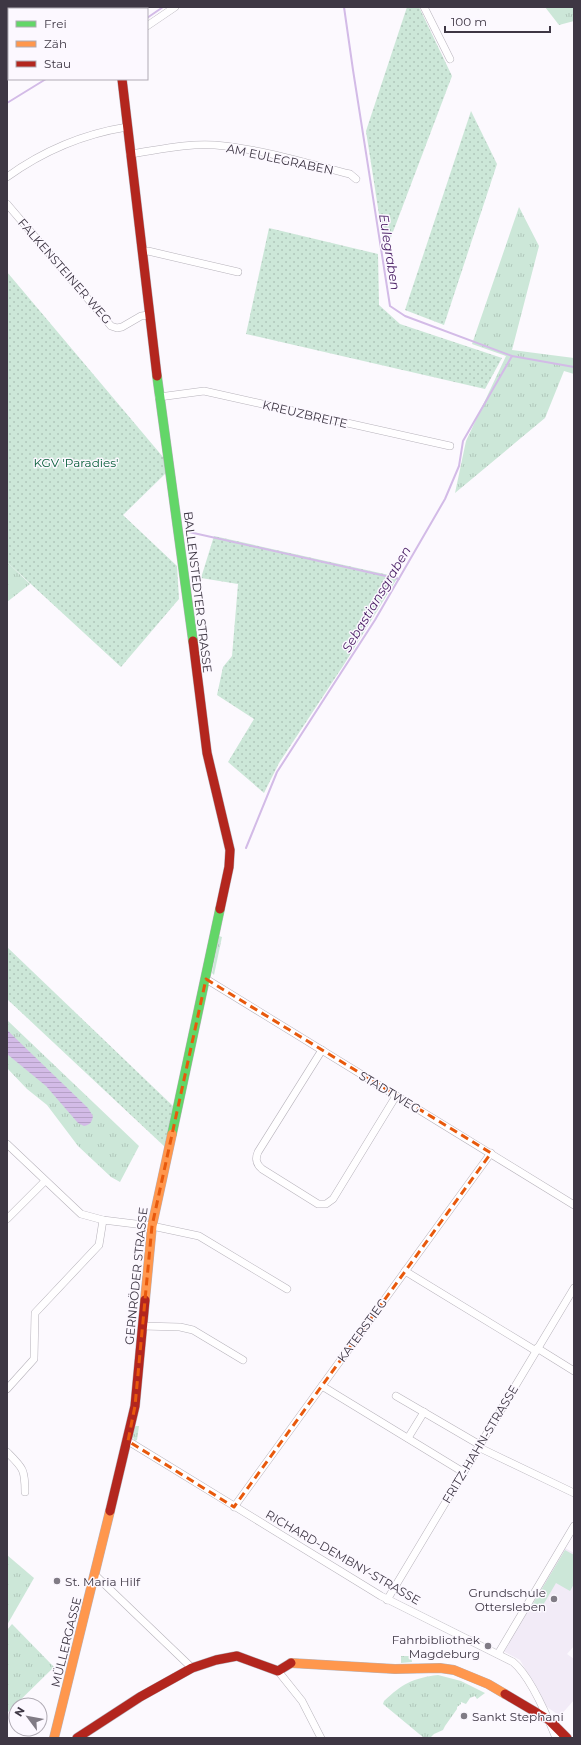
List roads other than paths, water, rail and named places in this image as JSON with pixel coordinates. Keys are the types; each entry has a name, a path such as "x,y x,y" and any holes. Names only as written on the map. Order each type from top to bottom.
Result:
{"street":[{"path":"148,25 176,7"},
{"path":"424,7 450,59"},
{"name":"BALLENSTEDTER STRASSE","path":"122,80 149,315 200,706 207,753 230,850 229,867 214,932"},
{"path":"7,177 42,154 60,146 105,130 127,127"},
{"name":"AM EULEGRABEN","path":"130,154 179,147 214,145 257,151 350,174 356,179"},
{"name":"FALKENSTEINER WEG","path":"7,204 111,326 117,328 122,327 141,316 149,315"},
{"path":"142,252 148,251 238,272"},
{"name":"KREUZBREITE","path":"160,397 204,391 450,446"},
{"name":"GERNRÖDER STRASSE","path":"95,1575 128,1441 135,1406 152,1226 167,1148 206,979 214,932"},
{"name":"STADTWEG","path":"206,979 574,1204"},
{"path":"322,1050 258,1152 256,1158 260,1168 322,1205 330,1202 396,1096"},
{"path":"7,1144 81,1214 104,1220 152,1226 199,1236 287,1289"},
{"name":"KATERSTIEG","path":"234,1507 491,1153"},
{"path":"7,1219 45,1181"},
{"path":"7,1389 34,1359 35,1313 98,1247 104,1220"},
{"path":"405,1271 574,1371"},
{"name":"FRITZ-HAHN-STRASSE","path":"387,1600 574,1288"},
{"path":"142,1326 180,1327 193,1330 243,1360"},
{"path":"322,1386 463,1472"},
{"path":"396,1396 479,1446 574,1493"},
{"path":"408,1438 424,1412"},
{"name":"RICHARD-DEMBNY-STRASSE","path":"128,1441 387,1600 513,1662 519,1668 549,1720 556,1738"},
{"path":"7,1452 20,1465 25,1474 25,1492"},
{"path":"498,1654 574,1526"},
{"path":"95,1575 192,1668"},
{"name":"MÜLLERGASSE","path":"54,1738 95,1575"},
{"path":"77,1738 140,1698 192,1668 216,1660 237,1656 278,1670 302,1701 321,1738"},
{"path":"278,1670 294,1662 395,1669 440,1668 454,1670 483,1682 549,1720"},
{"name":"RICHARD-DEMBNY-STRASSE","path":"549,1720 566,1738"}],"waterway":[{"path":"148,17 163,7"},
{"name":"Eulegraben","path":"344,7 390,306 405,316 512,356 574,367"},
{"path":"7,103 44,80"},
{"name":"Sebastiansgraben","path":"246,848 277,772 375,620 445,499 459,466 463,441 512,356"},
{"path":"189,532 399,579"}],"place":[{"name":"St. Maria Hilf","path":"57,1581"},
{"name":"Grundschule Ottersleben","path":"554,1599"},
{"name":"Fahrbibliothek Magdeburg","path":"488,1646"},
{"name":"Sankt Stephani","path":"464,1716"}],"park label":[{"name":"KGV 'Paradies'","path":"76,462"}]}
